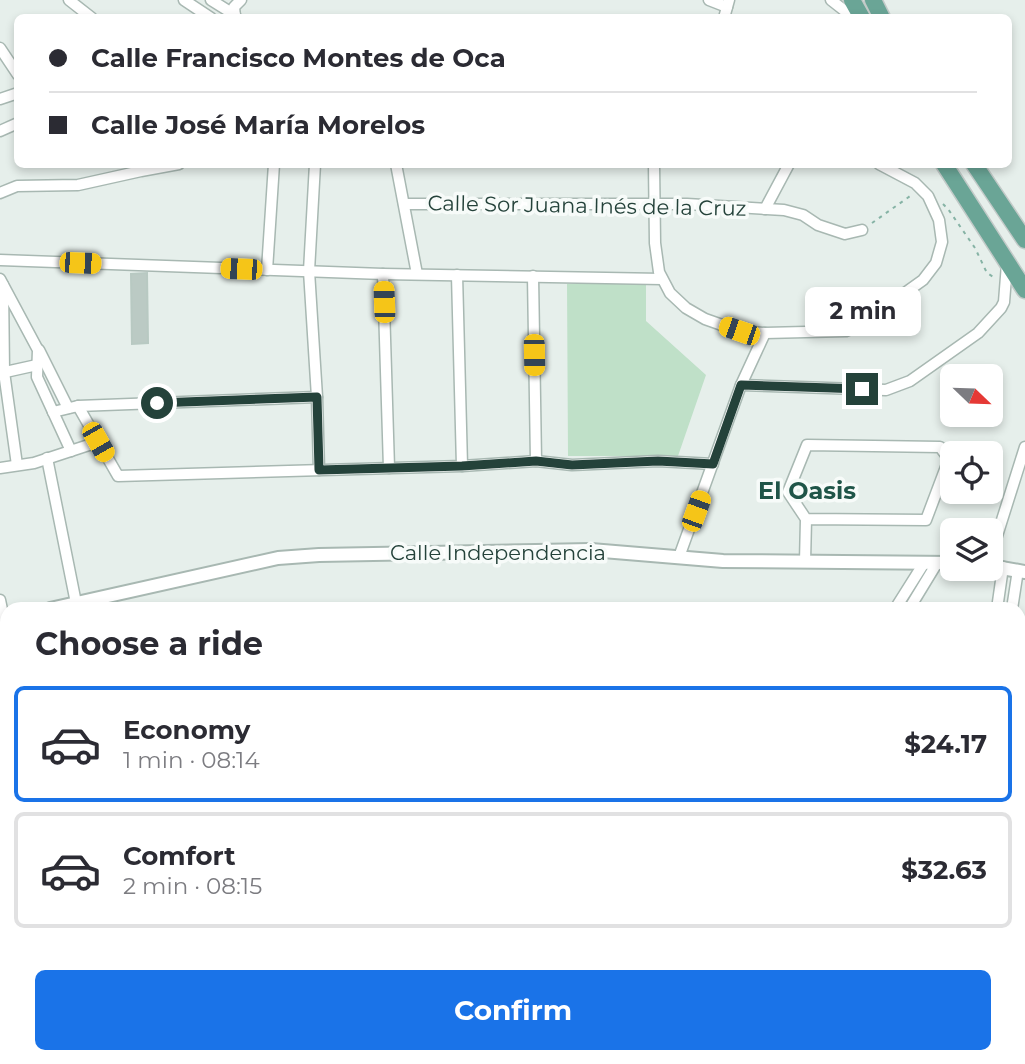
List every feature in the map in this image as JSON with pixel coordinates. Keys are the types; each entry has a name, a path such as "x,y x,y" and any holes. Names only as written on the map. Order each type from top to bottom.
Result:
{"main road":[{"path":"947,168 1025,290"},
{"path":"977,168 1024,236"}],"street":[{"path":"69,0 87,14"},
{"path":"184,0 205,14"},
{"path":"211,0 232,14"},
{"path":"709,0 727,8"},
{"path":"831,0 849,14"},
{"path":"0,48 14,69"},
{"path":"0,193 17,186 78,185 157,168"},
{"path":"267,270 274,168"},
{"path":"315,168 309,271 319,470"},
{"path":"397,168 417,274"},
{"path":"654,168 655,243 659,272 670,293 686,308 705,319 739,331 765,333 846,331 860,325 923,280 936,263 942,243 939,220 924,192 908,179 887,168"},
{"path":"765,209 787,168"},
{"name":"Calle Sor Juana Inés de la Cruz","path":"404,204 655,203 765,209 803,215 818,225 845,234 862,230"},
{"path":"0,260 383,274 662,279"},
{"path":"741,385 886,390 910,381 978,333 1002,308 1007,261"},
{"path":"383,274 389,468"},
{"path":"457,275 462,466"},
{"path":"533,276 536,461"},
{"path":"1,282 38,349 118,476 462,466 536,461 572,465 658,461 713,464"},
{"path":"1,282 2,373 17,465"},
{"path":"679,557 741,385 765,333"},
{"path":"38,349 37,376 71,451"},
{"path":"2,373 37,365"},
{"path":"53,412 73,407 317,397"},
{"path":"0,468 47,458 98,442"},
{"path":"806,519 926,520 949,459 940,447 807,445 788,492 806,519 806,562"},
{"path":"1003,518 1025,447"},
{"path":"47,458 76,602"},
{"name":"Calle Independencia","path":"80,602 278,558 319,555 591,550 723,561 937,563"},
{"path":"899,602 924,563"},
{"path":"913,602 937,563"},
{"path":"1003,567 1022,571 1014,602"},
{"path":"997,581 997,602"}],"path":[{"path":"862,230 924,192 948,209 975,248 987,273 995,278 1007,261"}],"green space":[{"path":"567,284 646,284 646,321 706,375 678,456 568,456"}],"building":[{"path":"147,273 148,343 132,344 131,274"}],"district":[{"name":"El Oasis","path":"807,491"}],"route":[{"path":"157,403 317,397 319,470 536,461 572,465 658,461 713,464 741,385 862,389"}]}
